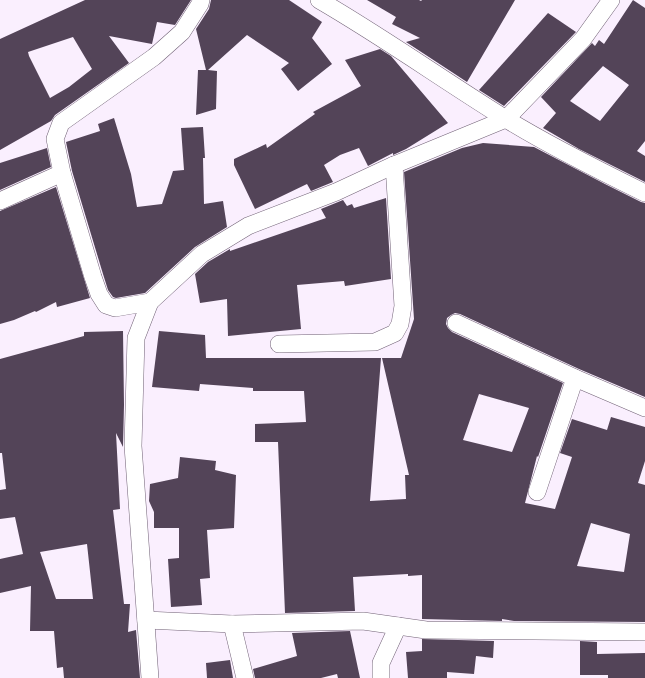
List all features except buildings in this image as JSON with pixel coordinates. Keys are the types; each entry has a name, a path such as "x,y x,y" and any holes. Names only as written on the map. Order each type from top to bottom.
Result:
{"street":[{"path":"150,302 115,308 106,305 99,294 62,173 55,139 61,123 154,57 182,32 201,0"},
{"path":"319,0 337,4 392,44 506,119 589,166 645,192"},
{"path":"150,678 133,446 136,338 150,302 202,254 248,226 336,192 394,165 506,119 583,39 603,2"},
{"path":"279,344 375,342 395,333 400,324 404,306 394,165"},
{"path":"0,201 62,173"},
{"path":"456,323 574,378 645,408"},
{"path":"537,492 574,378"},
{"path":"146,620 232,624 363,621 434,630 645,632"},
{"path":"232,624 245,678"},
{"path":"381,678 381,663 398,626"}]}
